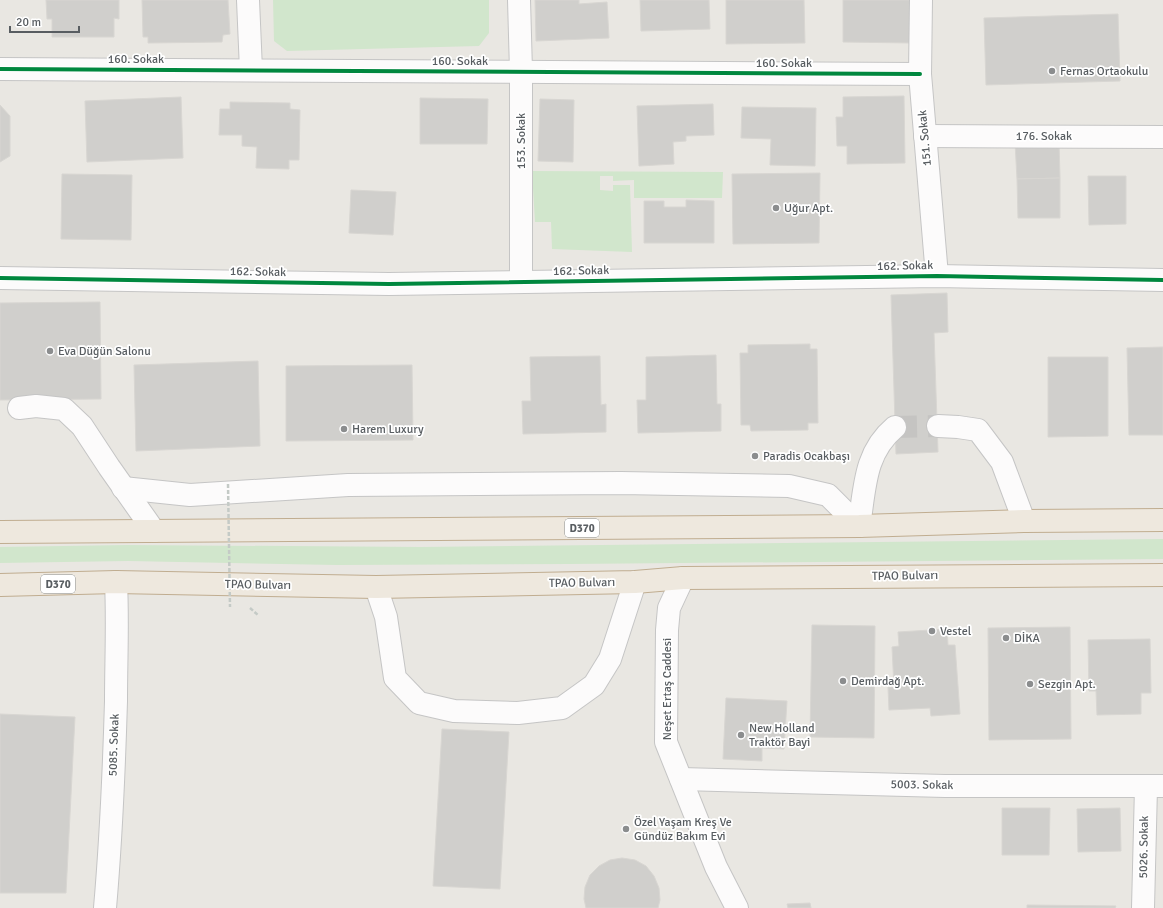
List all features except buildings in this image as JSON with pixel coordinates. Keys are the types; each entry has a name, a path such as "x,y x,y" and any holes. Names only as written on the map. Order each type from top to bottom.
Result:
{"highway":[{"name":"D370","path":"4,530 859,526 1024,521 1163,520"},
{"name":"TPAO Bulvarı","path":"0,585 116,582 376,587 634,582 682,578 1163,575"}],"street":[{"path":"248,0 251,70"},
{"name":"153. Sokak","path":"519,0 521,71 520,282"},
{"name":"151. Sokak","path":"921,0 920,74 937,276"},
{"name":"160. Sokak","path":"0,69 920,74"},
{"name":"176. Sokak","path":"925,136 1163,137"},
{"name":"162. Sokak","path":"0,278 389,284 937,276 1163,280"},
{"path":"19,408 36,406 64,408 82,426 123,488 154,530"},
{"path":"938,426 978,430 1002,462 1024,521"},
{"path":"859,526 870,461 883,436 895,427"},
{"path":"123,488 190,495 348,485 621,483 790,486 828,495 859,526"},
{"name":"Neşet Ertaş Caddesi","path":"682,578 669,608 666,630 666,742 716,867 737,908"},
{"name":"5085. Sokak","path":"105,908 110,850 115,742 118,610 116,582"},
{"path":"376,587 386,617 395,678 419,703 454,711 518,713 562,708 594,685 610,659 634,582"},
{"name":"5003. Sokak","path":"681,779 945,786 1154,786"},
{"name":"5026. Sokak","path":"1143,908 1154,786"}],"path":[{"path":"228,484 230,607"},
{"path":"247,606 258,615"}],"green space":[{"path":"273,0 489,0 489,33 479,46 287,51 274,41"},
{"path":"532,171 723,172 722,198 634,198 634,180 613,181 613,176 600,176 600,190 613,191 613,185 630,185 632,252 552,249 551,222 535,222"},
{"path":"1163,539 1163,559 337,565 128,561 0,563 0,547 127,545 421,547"}],"tunnel":[{"path":"895,427 938,426"}],"cycle path":[{"path":"0,69 920,74"},
{"path":"0,278 389,284 937,276 1163,280"}],"place":[{"name":"Fernas Ortaokulu","path":"1052,71"},
{"name":"Uğur Apt.","path":"776,208"},
{"name":"Eva Düğün Salonu","path":"50,351"},
{"name":"Harem Luxury","path":"344,429"},
{"name":"Paradis Ocakbaşı","path":"755,456"},
{"name":"Vestel","path":"932,631"},
{"name":"DİKA","path":"1006,638"},
{"name":"Demirdağ Apt.","path":"843,681"},
{"name":"Sezgin Apt.","path":"1030,684"},
{"name":"New Holland Traktör Bayi","path":"741,735"},
{"name":"Özel Yaşam Kreş Ve Gündüz Bakım Evi","path":"626,829"}]}
